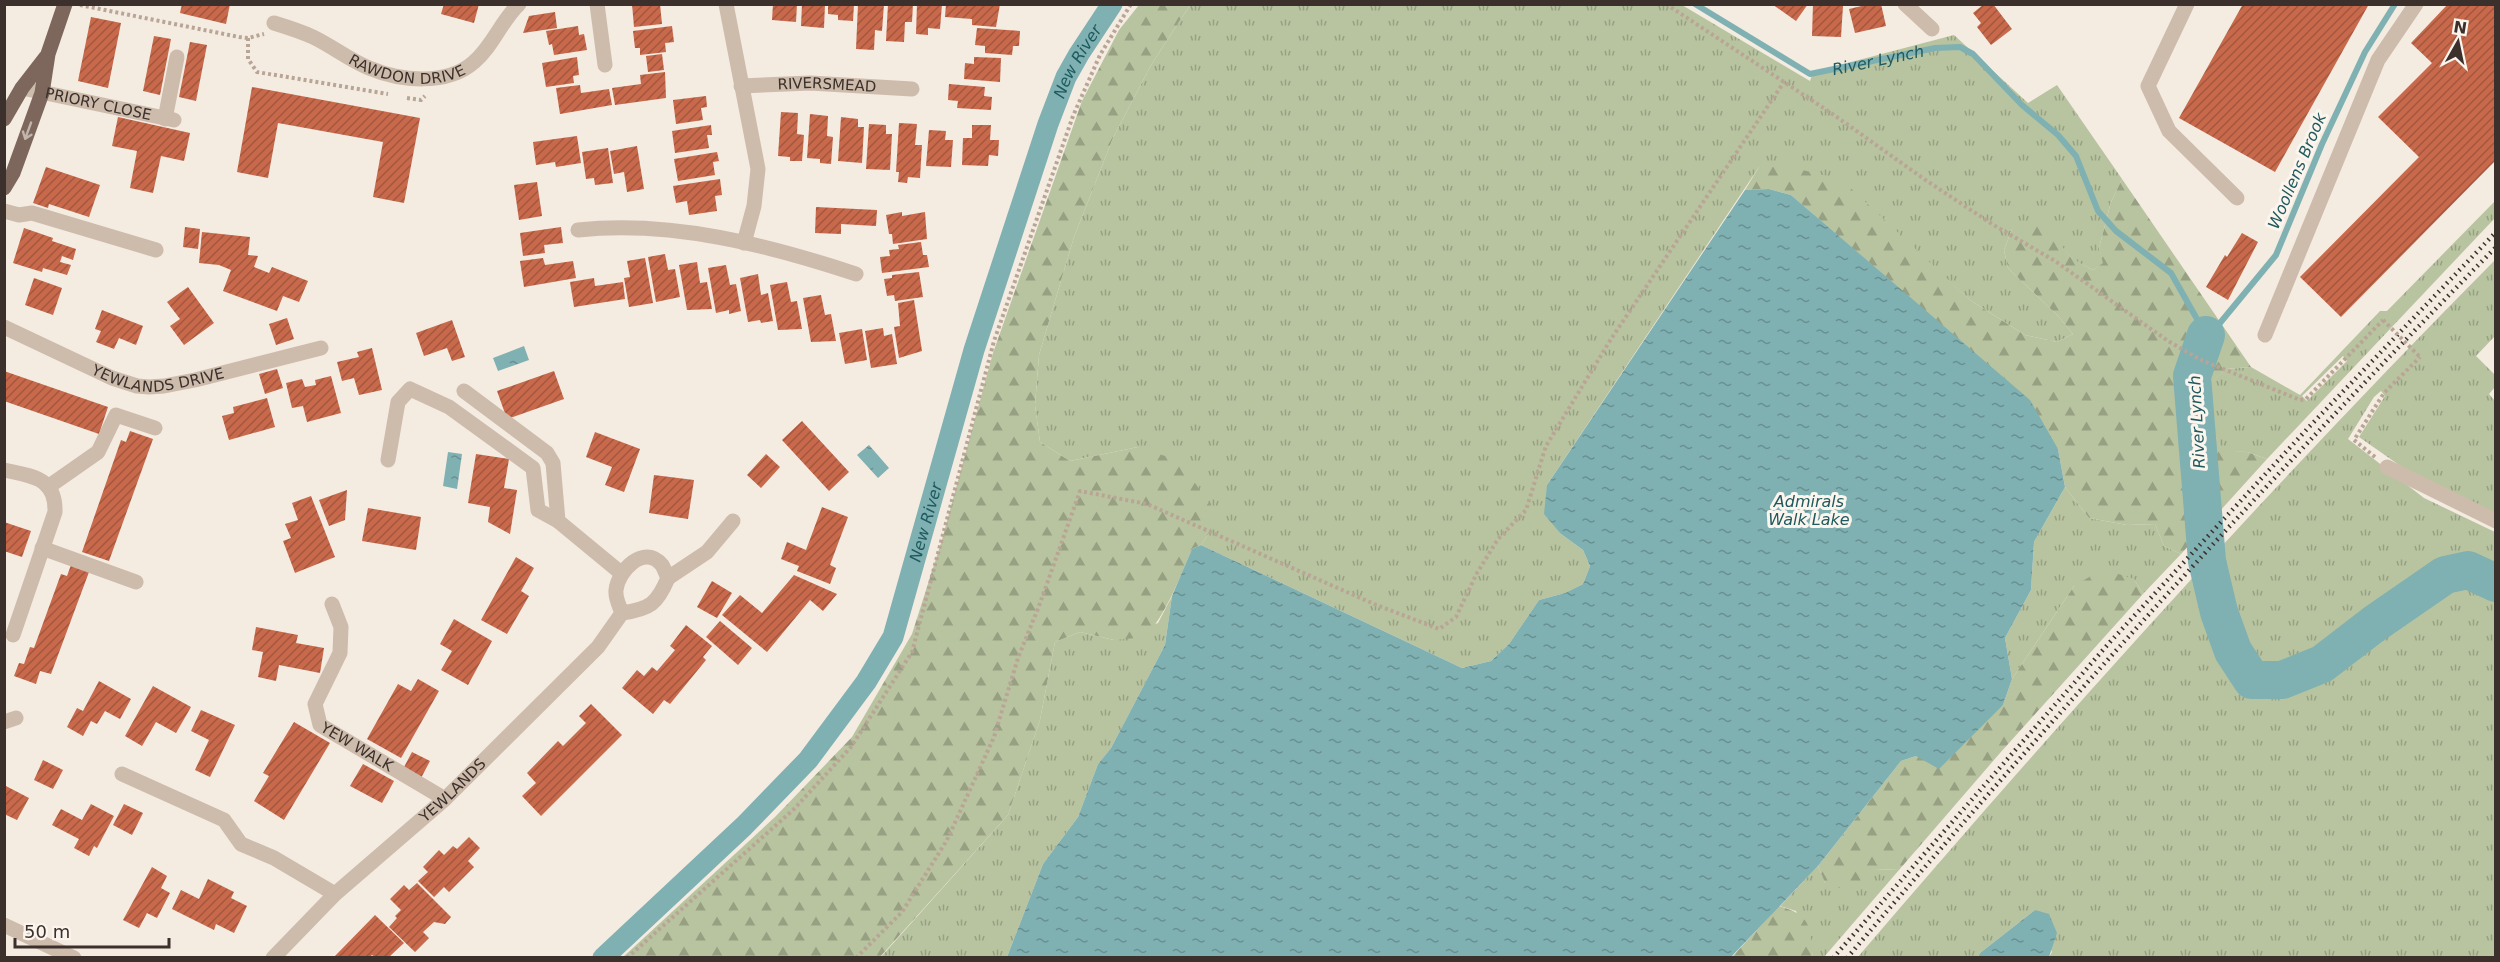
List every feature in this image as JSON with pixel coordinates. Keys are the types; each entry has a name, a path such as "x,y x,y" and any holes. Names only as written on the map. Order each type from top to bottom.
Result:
{"main road":[{"path":"4,188 13,172 42,93 48,54 65,4"},
{"path":"4,119 21,88 48,54"}],"street":[{"name":"RAWDON DRIVE","path":"274,22 314,38 354,61 382,73 426,79 453,74 473,64 519,4"},
{"path":"597,4 605,65"},
{"path":"726,4 758,169 754,206 744,243"},
{"path":"1905,4 1932,29"},
{"path":"2187,4 2148,86 2169,131 2238,198"},
{"path":"2265,335 2378,60 2416,4"},
{"name":"PRIORY CLOSE","path":"21,88 170,120 177,57"},
{"name":"RIVERSMEAD","path":"741,86 810,83 912,89"},
{"path":"4,211 19,215 32,213 156,250"},
{"path":"578,230 636,228 687,233 744,243 856,274"},
{"name":"YEWLANDS DRIVE","path":"4,327 112,378 141,386 164,386 195,380 321,348"},
{"path":"388,460 398,402 410,389 449,407 533,468 538,510 558,521 621,573"},
{"path":"464,391 547,453 553,463 558,521"},
{"path":"48,487 98,452 116,415 155,428"},
{"path":"2387,466 2496,521"},
{"path":"4,470 42,480 55,502 55,512 13,635"},
{"path":"668,578 662,564 649,558 634,561 621,573 616,588 616,598 622,612 641,610 655,602 668,578 707,552 733,521"},
{"path":"42,548 136,582"},
{"name":"YEW WALK","path":"332,604 341,627 340,654 315,704 320,725 445,798"},
{"name":"YEWLANDS","path":"273,957 335,894 445,798 598,647 622,612"},
{"path":"122,774 224,820 241,844 274,858 335,894"},
{"path":"4,925 74,957"}],"path":[{"path":"78,4 248,38 264,34 274,22"},
{"path":"627,957 794,809 851,747 912,652 994,340 1073,116 1100,55 1131,4"},
{"path":"1666,4 1934,186 2055,261 2168,341 2201,360 2300,400 2306,399 2383,320 2420,357 2384,393 2354,440 2387,466"},
{"path":"248,38 248,59 256,72 421,100 429,93"},
{"path":"856,957 902,912 948,840 994,737 1018,657 1039,606 1080,491 1147,504 1374,604 1439,630 1456,617 1477,573 1498,539 1526,510 1546,446 1611,339 1784,82"},
{"path":"632,952 637,957"}],"green space":[{"path":"1139,5 1190,5 1151,65 1113,138 1074,237 1039,355 1035,405 1040,442 1070,461 1138,447 1180,461 1212,508 1211,530 1201,545 1192,549 1166,606 1146,637 1114,640 1080,632 1055,642 1040,720 1008,815 880,957 622,958 775,817 852,737 912,634 941,543 993,353 1082,101 1119,30"},
{"path":"1190,5 1682,5 1810,81 1813,72 1954,35 2028,103 2057,85 2122,179 2111,202 2099,248 2104,263 2093,270 2077,262 2062,249 2012,229 2004,250 2008,268 2059,317 2073,334 2057,342 2025,335 1970,300 1928,262 1759,167 1547,485 1561,534 1583,550 1590,566 1583,584 1565,593 1539,600 1509,644 1491,661 1462,668 1201,545 1211,530 1138,447 1070,461 1040,442 1035,405 1039,355 1074,237 1113,138 1151,65"},
{"path":"1759,167 1791,167 1842,180 1970,300 2025,335 2057,342 2073,334 2059,317 2008,268 2004,250 2012,229 2051,221 2058,239 2070,256 2093,270 2103,263 2099,248 2111,202 2122,179 2251,367 2226,369 2207,387 2211,426 2222,450 2247,452 2267,459 2181,554 2164,546 2155,524 2127,525 2089,518 2065,487 2058,449 1895,285 1791,195 1769,189 1745,190"},
{"path":"2495,201 2495,218 2267,459 2247,452 2222,451 2211,426 2206,387 2226,369 2251,367 2300,395 2380,311 2387,311","holes":["2343,356 2347,361 2307,401 2302,396"]},
{"path":"2495,260 2495,336 2476,356 2495,375 2495,387 2489,394 2495,401 2495,518 2412,474 2359,437 2385,396 2381,391 2374,397 2348,439 2424,498 2495,532 2495,957 2049,957 2052,952 2035,910 1980,953 1978,957 1857,958 2012,779 2170,603 2330,430"},
{"path":"2065,487 2089,518 2127,525 2155,524 2164,546 2181,554 2143,594 2134,579 2074,586 2012,679 2005,638 2031,590 2034,542"},
{"path":"2103,569 2134,579 2143,594 2000,753 1899,870 1875,869 1851,892 1825,883 1818,866 1901,761 1916,756 2003,705 2012,679 2074,586"},
{"path":"1172,596 1165,645 1111,748 1098,764 1078,817 1043,864 1007,957 880,958 1008,815 1040,720 1055,642 1080,632 1114,640 1158,623"},
{"path":"1818,866 1825,883 1875,869 1899,870 1824,957 1811,957 1813,954 1796,911 1780,906"},
{"path":"1779,906 1803,917 1809,928 1813,954 1811,957 1731,958"}],"water":[{"name":"Admirals Walk Lake","path":"1769,189 1791,195 2030,400 2058,449 2065,487 2034,542 2031,590 2005,638 2012,679 2003,705 1939,769 1916,756 1901,761 1818,866 1731,957 1007,957 1043,864 1078,817 1098,764 1111,748 1165,645 1172,596 1192,549 1201,545 1462,668 1491,661 1509,644 1539,600 1565,593 1583,584 1590,566 1583,550 1561,534 1544,514 1547,485 1745,190"},
{"path":"524,346 529,360 498,371 493,358"},
{"path":"869,445 889,468 878,478 857,455"},
{"path":"448,452 462,454 457,489 443,486"},
{"path":"2035,910 2049,914 2057,933 2049,957 1978,957 1980,953"}],"building":[{"path":"182,4 230,4 226,24 180,13"},
{"path":"444,4 479,4 474,23 441,14"},
{"path":"632,4 660,4 662,24 634,27"},
{"path":"773,4 797,4 796,22 772,20"},
{"path":"802,4 825,4 824,28 801,26"},
{"path":"828,4 854,4 853,21 838,20 838,15 828,14"},
{"path":"858,4 884,4 882,31 875,30 874,50 856,49"},
{"path":"888,4 913,4 912,22 905,22 904,42 886,41"},
{"path":"917,4 942,4 940,29 928,28 928,35 916,34"},
{"path":"946,4 1000,4 996,27 972,25 972,19 945,17"},
{"path":"1772,4 1808,4 1796,21"},
{"path":"1813,4 1843,6 1841,37 1812,36"},
{"path":"1881,4 1886,26 1855,33 1849,9"},
{"path":"1984,4 1993,4 2012,29 1991,45 1977,27 1981,23 1973,13"},
{"path":"2243,4 2369,4 2275,172 2179,118"},
{"path":"2448,4 2496,4 2496,160 2341,317 2300,277 2419,157 2378,117 2432,63 2411,43"},
{"path":"555,12 557,28 523,33 529,16"},
{"path":"91,17 121,23 108,88 78,81"},
{"path":"578,26 579,35 584,34 587,50 554,55 546,31"},
{"path":"672,26 674,42 665,43 666,52 640,55 640,48 635,48 633,31"},
{"path":"977,28 1020,31 1019,46 1013,46 1012,55 985,53 985,46 975,45"},
{"path":"154,36 171,39 160,95 143,91"},
{"path":"190,42 207,45 196,101 179,97"},
{"path":"662,54 664,70 648,72 646,56"},
{"path":"577,57 579,75 573,76 574,83 546,87 542,63"},
{"path":"974,57 1001,58 1000,82 964,79 965,63 974,64"},
{"path":"665,72 666,98 615,105 612,88 641,84 640,75"},
{"path":"949,84 985,87 984,96 992,97 991,110 957,108 958,101 948,100"},
{"path":"580,85 581,93 609,89 612,105 560,114 556,88"},
{"path":"252,87 420,118 404,203 373,197 383,142 278,123 268,178 237,172"},
{"path":"706,96 707,107 701,108 703,120 676,124 673,100"},
{"path":"781,112 798,113 797,134 804,135 802,161 790,161 790,157 778,156"},
{"path":"810,114 828,116 827,136 833,137 831,164 820,163 820,159 807,158"},
{"path":"118,117 190,133 184,161 161,156 153,193 130,188 137,151 112,146"},
{"path":"841,117 858,119 858,127 864,127 862,163 838,161"},
{"path":"899,123 917,124 915,145 922,145 920,178 908,177 907,183 898,182 899,172 896,172"},
{"path":"869,124 886,125 886,134 892,134 890,170 866,169"},
{"path":"711,125 712,135 707,135 709,148 675,153 672,131"},
{"path":"972,125 991,125 990,140 999,140 998,156 989,155 988,166 962,165 963,138 972,138"},
{"path":"929,130 946,131 945,140 953,140 951,167 926,166"},
{"path":"577,136 581,163 556,167 555,162 536,165 533,142"},
{"path":"637,146 644,189 627,192 624,172 614,174 610,151"},
{"path":"608,148 613,183 595,185 594,178 586,179 582,152"},
{"path":"717,152 719,161 713,162 715,175 678,181 674,159"},
{"path":"46,167 100,185 89,217 49,204 48,208 33,203"},
{"path":"720,179 722,195 715,196 717,211 689,215 687,201 676,203 673,186"},
{"path":"537,182 542,216 519,220 514,185"},
{"path":"816,207 877,210 876,226 841,224 841,234 815,233"},
{"path":"902,212 902,216 925,212 927,239 893,244 886,215"},
{"path":"185,227 200,229 198,249 183,247"},
{"path":"561,227 563,243 544,245 545,253 523,256 520,233"},
{"path":"24,228 76,249 73,260 62,256 60,262 71,265 67,275 43,268 42,272 13,263"},
{"path":"202,232 250,237 248,255 258,256 254,267 269,273 272,267 308,281 299,302 283,296 277,311 223,291 231,270 219,265 199,263"},
{"path":"2242,233 2258,242 2228,300 2206,287 2225,255 2227,257"},
{"path":"921,242 923,255 927,255 929,267 882,273 880,257 890,256 889,250 899,249 898,245"},
{"path":"665,254 668,270 675,269 680,297 656,302 648,257"},
{"path":"543,258 545,265 573,261 576,278 524,287 520,261"},
{"path":"645,258 653,303 629,307 624,278 630,277 627,261"},
{"path":"697,262 700,283 707,282 712,309 687,310 679,265"},
{"path":"726,265 730,285 736,284 741,311 729,314 729,310 716,313 708,268"},
{"path":"919,272 923,297 895,301 894,295 887,296 884,279 892,278 892,275"},
{"path":"758,274 761,295 768,293 773,321 748,322 740,278"},
{"path":"34,278 62,288 53,315 25,305"},
{"path":"594,278 595,286 623,282 625,299 574,307 570,282"},
{"path":"787,282 791,302 797,301 802,329 778,330 770,285"},
{"path":"188,287 214,323 184,345 170,326 180,319 167,302"},
{"path":"821,295 825,315 831,314 836,341 811,342 803,298"},
{"path":"914,300 922,351 899,358 894,327 900,326 898,303"},
{"path":"102,310 143,326 136,345 119,338 114,349 96,342 101,331 95,329"},
{"path":"287,318 294,339 276,345 269,324"},
{"path":"452,320 465,357 452,361 447,348 424,356 416,333"},
{"path":"883,328 884,336 892,334 897,364 871,368 865,331"},
{"path":"862,329 867,360 845,364 839,333"},
{"path":"372,348 382,390 359,395 354,378 342,381 337,362 359,357 357,352"},
{"path":"277,369 283,388 265,394 259,374"},
{"path":"4,371 108,407 99,434 4,401"},
{"path":"554,371 564,399 507,419 497,391"},
{"path":"331,376 341,413 307,422 303,406 292,408 286,383 302,379 305,387 316,385 315,380"},
{"path":"267,398 275,427 229,440 222,416 234,413 233,407"},
{"path":"802,421 849,472 829,491 782,440"},
{"path":"130,431 153,439 109,561 82,552 121,440 126,442"},
{"path":"595,432 640,449 624,492 605,485 612,467 586,457"},
{"path":"476,454 509,459 504,488 517,490 510,534 488,522 490,507 468,503"},
{"path":"766,454 780,467 761,488 747,475"},
{"path":"654,475 694,480 688,519 649,513"},
{"path":"347,490 345,520 329,526 319,500"},
{"path":"311,496 335,557 295,573 283,541 291,538 285,524 298,520 292,503"},
{"path":"822,507 848,517 830,565 836,568 830,584 797,571 799,566 781,559 787,542 806,550"},
{"path":"368,508 421,517 416,550 362,541"},
{"path":"4,522 31,531 22,557 4,551"},
{"path":"516,557 534,568 521,591 529,596 507,634 481,620"},
{"path":"71,565 89,572 51,674 40,671 36,684 14,676 19,663 24,664 30,647 34,648 61,574 67,576"},
{"path":"794,575 837,594 823,611 810,600 767,652 722,615 740,595 762,613"},
{"path":"712,581 732,593 717,618 697,607"},
{"path":"454,619 492,641 468,685 441,670 452,651 440,644"},
{"path":"720,621 752,648 738,665 706,637"},
{"path":"686,625 712,646 703,657 706,660 670,704 664,700 653,714 622,688 637,670 644,676 652,667 657,671 675,650 670,646"},
{"path":"256,627 298,635 296,643 324,648 320,673 279,665 276,681 258,677 263,652 252,650"},
{"path":"418,679 439,691 401,758 367,739 398,684 411,691"},
{"path":"99,681 131,699 120,719 105,711 97,724 91,721 83,736 67,727 77,708 83,711"},
{"path":"153,686 191,707 176,733 156,722 142,746 125,736"},
{"path":"591,704 622,735 541,816 522,796 536,783 527,773 558,741 563,746 586,723 579,716"},
{"path":"201,710 235,725 210,777 195,770 209,740 191,731"},
{"path":"294,722 330,743 284,820 254,801 269,776 263,773"},
{"path":"412,752 430,761 421,778 403,769"},
{"path":"43,760 63,770 53,789 34,780"},
{"path":"363,764 394,781 382,803 350,786"},
{"path":"4,785 29,798 17,820 4,814"},
{"path":"91,804 114,816 97,848 94,846 89,856 74,848 79,839 52,825 61,809 82,820"},
{"path":"124,804 143,813 132,835 113,825"},
{"path":"469,837 480,848 468,861 474,867 449,892 444,887 434,897 418,881 428,872 423,867 439,850 444,855 453,846 457,849"},
{"path":"152,867 167,876 161,888 170,893 157,918 147,913 139,928 123,920"},
{"path":"208,879 234,892 231,898 247,906 234,933 216,924 214,930 172,909 181,890 199,899"},
{"path":"417,883 451,917 445,924 434,922 423,932 429,938 415,952 389,927 401,910 390,899 404,885 409,890"},
{"path":"375,915 404,943 389,957 372,955 370,957 334,957"}],"waterway":[{"name":"New River","path":"603,958 744,826 808,760 866,682 893,637 974,350 1048,124 1066,77 1112,4"},
{"name":"River Lynch","path":"1695,4 1810,74 1935,48 1960,47 1973,54 2022,105 2058,135 2076,156 2098,211 2116,231 2171,273 2206,335 2220,323 2276,255 2322,144 2365,52 2395,4"},
{"name":"River Lynch","path":"2206,335 2192,376 2207,561 2219,612 2233,651 2252,680 2282,680 2322,664 2374,624 2445,575 2468,570 2496,583"}],"railway":[{"path":"1833,958 2110,642 2309,427 2496,232"},
{"path":"1847,958 1925,866 2165,596 2329,420 2496,247"}],"water label":[{"name":"Woollens Brook","path":"2297,171"}]}
